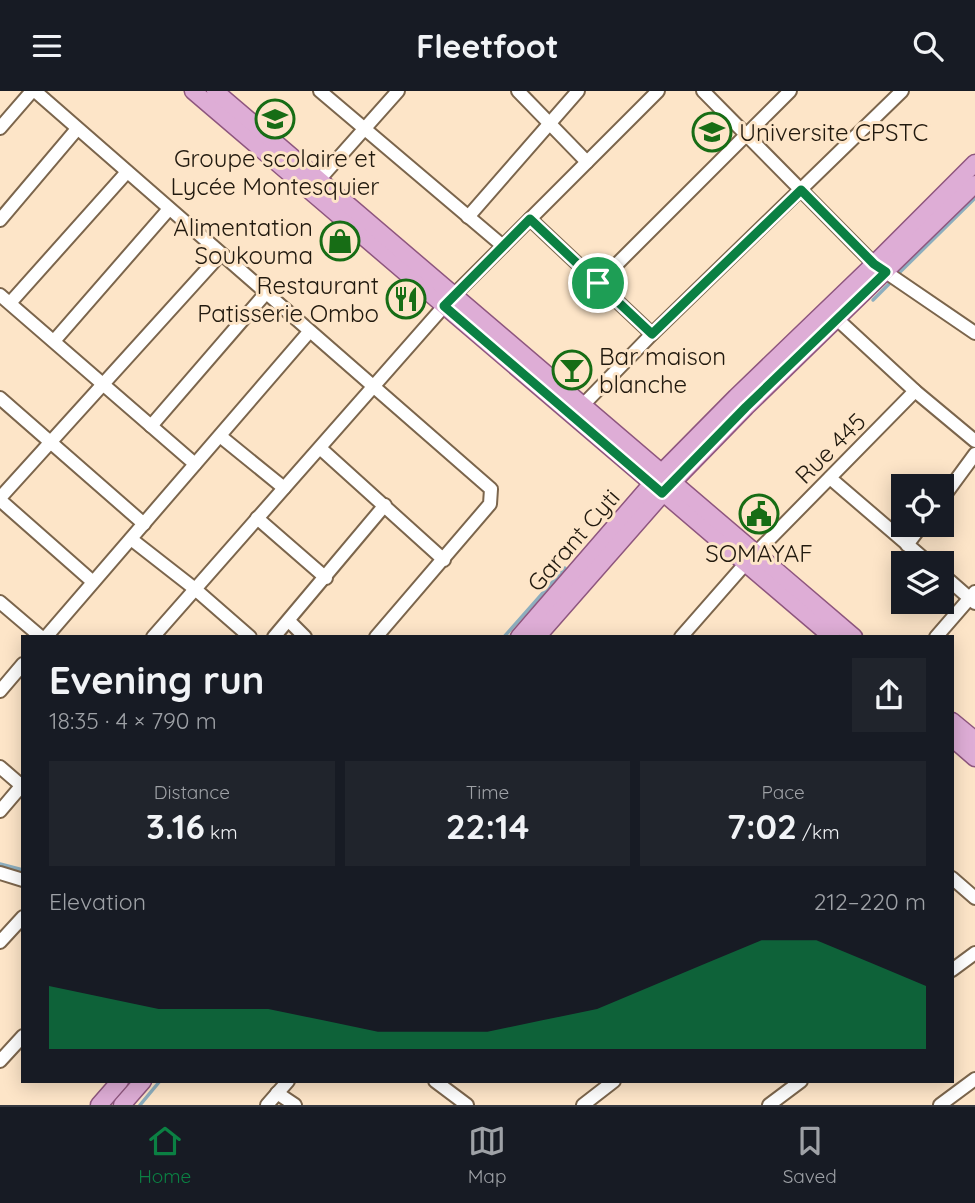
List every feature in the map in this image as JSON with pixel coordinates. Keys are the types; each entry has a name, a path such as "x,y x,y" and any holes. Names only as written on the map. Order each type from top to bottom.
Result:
{"main road":[{"path":"193,91 219,101 318,181 449,301 582,406 662,483"},
{"path":"219,101 750,559 830,635"},
{"path":"662,483 837,319 975,163"},
{"path":"662,483 736,397 975,184"},
{"name":"Garant Cyti","path":"521,635 662,483"},
{"name":"Garant Cyti","path":"539,635 662,483"},
{"path":"750,559 851,635"},
{"path":"954,723 975,740"},
{"path":"954,741 975,758"},
{"path":"99,1105 118,1083"},
{"path":"122,1105 141,1083"}],"street":[{"path":"320,91 503,246"},
{"path":"318,181 398,91"},
{"path":"519,91 587,162"},
{"path":"468,217 578,91"},
{"path":"155,635 449,301 657,91"},
{"path":"703,91 880,268 975,333"},
{"path":"598,283 790,91"},
{"path":"582,406 652,334 902,91"},
{"path":"0,128 39,92 309,333 491,489 491,504 378,635"},
{"path":"0,221 77,128"},
{"path":"127,172 5,299 195,464"},
{"path":"54,341 169,209"},
{"path":"530,219 652,334"},
{"path":"93,582 0,499 220,254"},
{"path":"151,426 265,294"},
{"path":"837,319 915,391 975,441"},
{"path":"46,635 309,333"},
{"name":"Rue 445","path":"683,635 750,559 915,391"},
{"path":"0,398 144,524"},
{"path":"220,436 284,488"},
{"path":"320,448 444,560"},
{"path":"954,483 975,454"},
{"path":"830,478 914,551"},
{"path":"276,635 386,505"},
{"path":"257,518 326,578"},
{"path":"907,545 913,537"},
{"path":"131,539 248,635"},
{"path":"938,635 974,598 954,583"},
{"path":"0,602 41,635"},
{"path":"289,621 303,635"},
{"path":"0,691 21,666"},
{"path":"0,767 21,784"},
{"path":"0,811 21,786"},
{"path":"0,873 21,879"},
{"path":"954,880 975,898"},
{"path":"0,943 21,919"},
{"path":"954,969 975,953"},
{"path":"2,1054 21,1038"},
{"path":"940,1105 975,1079"},
{"path":"267,1105 286,1083"},
{"path":"438,1083 467,1105"},
{"path":"583,1105 611,1083"},
{"path":"769,1105 798,1083"},
{"path":"277,1093 295,1105"}],"waterway":[{"path":"897,275 975,198"},
{"path":"873,300 892,281"},
{"path":"506,635 565,568"},
{"path":"0,864 21,869"},
{"path":"140,1105 158,1083"}],"place":[{"name":"Groupe scolaire et Lycée Montesquier","path":"275,119"},
{"name":"Universite CPSTC","path":"712,132"},
{"name":"Alimentation Soukouma","path":"340,241"},
{"name":"Restaurant Patisserie Ombo","path":"406,299"},
{"name":"Bar maison blanche","path":"572,370"},
{"name":"SOMAYAF","path":"759,514"}],"route":[{"path":"801,190 874,264 886,272 746,407 662,493 444,306 530,219 598,283 652,334 801,190"}]}
